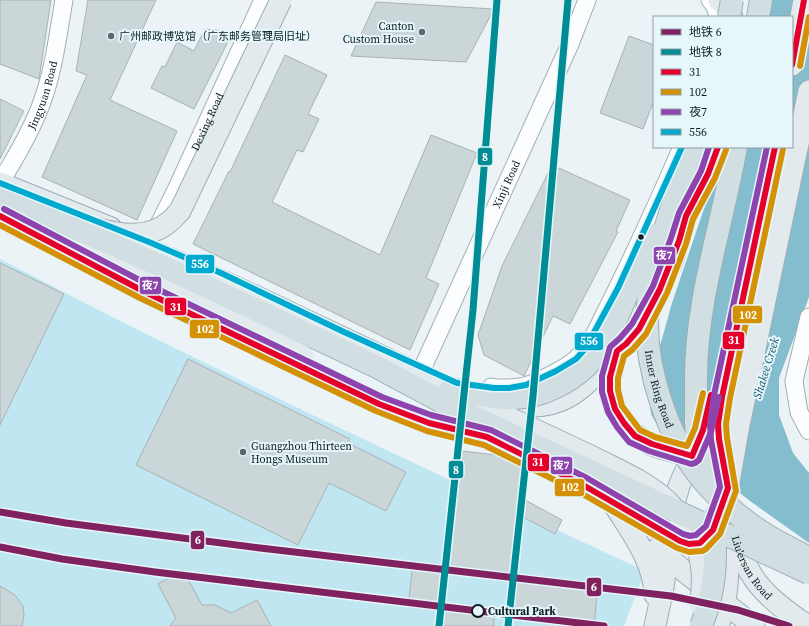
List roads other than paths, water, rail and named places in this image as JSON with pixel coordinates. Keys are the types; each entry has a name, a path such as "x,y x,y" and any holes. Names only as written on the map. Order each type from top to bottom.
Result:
{"highway":[{"path":"729,16 732,0"},
{"path":"758,16 760,0"},
{"path":"454,386 490,397 520,398 537,395 552,389 567,381 583,369 599,351 618,316 690,148"},
{"name":"Inner Ring Road","path":"693,148 658,256 648,304 648,346 655,382 669,420 683,449 706,484 743,519 809,558"},
{"path":"701,626 709,605 715,576 715,540 712,499 697,436 695,359 702,308 736,148"},
{"path":"0,195 186,277 377,367 446,404 809,573"},
{"path":"696,383 714,474 719,493 726,507 739,526 753,541 777,562 809,586"}],"main road":[{"path":"89,227 121,234 146,234 168,223 180,211 281,0"},
{"path":"719,0 727,7 732,16"},
{"path":"790,0 809,14"},
{"path":"793,16 795,0"},
{"path":"793,60 804,0"},
{"path":"727,459 739,425 809,91"},
{"path":"692,456 652,444 636,436 624,423 615,409 610,391 610,377 617,351 647,274 668,238 686,216 708,174 718,148"},
{"path":"656,623 672,544 673,507 678,486 692,456 705,422 730,318 766,148"},
{"path":"718,626 725,605 728,579 728,488 727,459 719,439 718,424 722,397 775,148"},
{"path":"0,183 149,242 221,273 344,332 423,367 454,386 518,405 550,405 571,396 582,388 617,351"},
{"path":"0,195 173,259 454,386 628,475 655,491 684,521 699,549 703,580 696,626"},
{"path":"0,195 193,302 303,356 487,437 613,502 672,544 725,605 754,626"},
{"path":"0,216 143,291 379,404 442,426 487,437"},
{"path":"149,242 175,281"},
{"path":"63,248 175,281 420,398 487,437"},
{"path":"672,544 700,543 705,539 713,530 728,488"},
{"name":"Liu'ersan Road","path":"728,488 733,527 738,546 748,569 758,586 771,599 808,626"},
{"path":"613,502 642,551 650,568 655,589 656,623"}],"street":[{"name":"Jingyuan Road","path":"0,183 34,121 43,100 54,56 64,0"},
{"name":"Dexing Road","path":"149,242 176,190 263,0"},
{"name":"Xinji Road","path":"423,367 570,44 587,0"},
{"path":"710,0 715,6 718,16"},
{"path":"454,386 494,388 526,386 556,372 576,359 585,349 618,288 682,148"},
{"path":"809,317 794,381 799,412 809,430"}],"water":[{"name":"Shakee Creek","path":"749,0 809,0 809,297 779,378 779,415 793,453 809,473 809,543 750,501 660,430 651,414 648,389 672,303 725,148 793,148 793,16 752,16"}],"metro line":[{"name":"8","path":"439,626 473,310 497,0"},
{"name":"8","path":"508,626 533,396 568,0"},
{"name":"6","path":"0,512 66,523 260,548 671,596 738,610 789,626"},
{"name":"6","path":"0,547 62,559 155,572 604,626"}],"place":[{"name":"Canton Custom House","path":"422,32"},
{"name":"广州邮政博览馆（广东邮务管理局旧址）","path":"111,36"},
{"name":"Guangzhou Thirteen Hongs Museum","path":"243,452"},
{"name":"Cultural Park","path":"478,611"}]}
